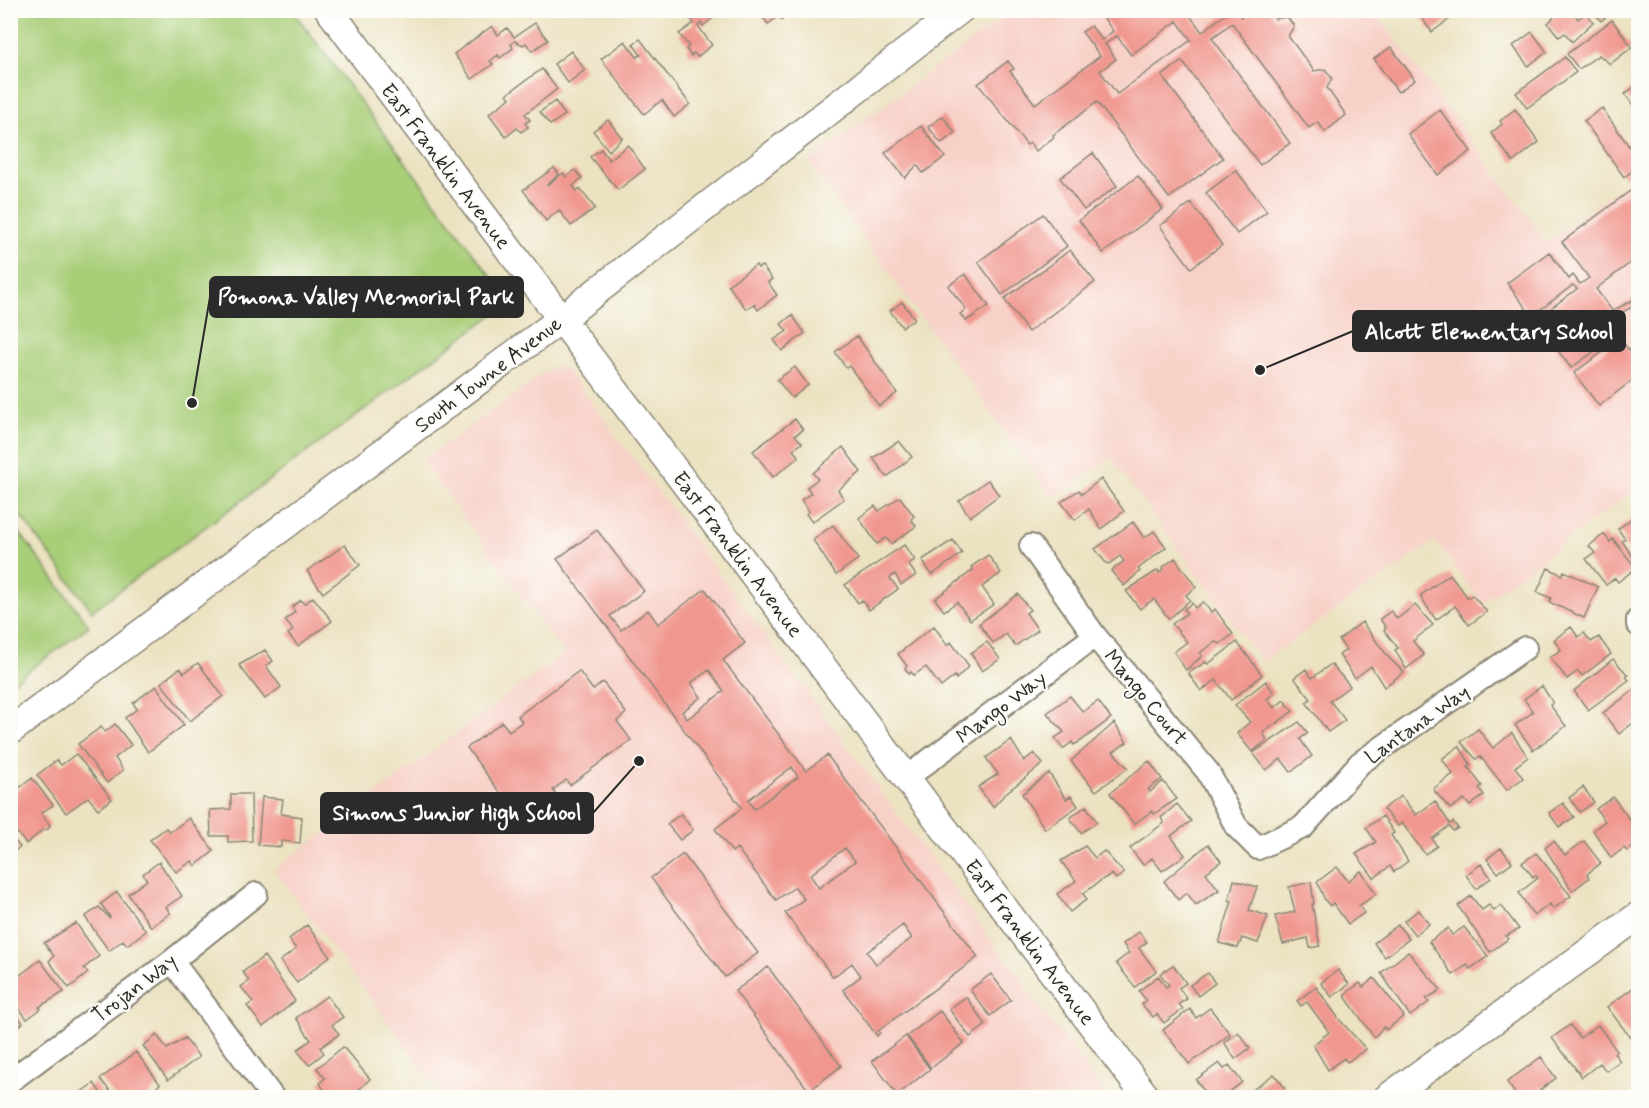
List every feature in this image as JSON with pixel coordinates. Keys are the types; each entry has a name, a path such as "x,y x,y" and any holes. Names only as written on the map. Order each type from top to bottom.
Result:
{"street":[{"name":"East Franklin Avenue","path":"329,10 1147,1098"},
{"name":"South Towne Avenue","path":"10,731 561,319 960,10"},
{"name":"Mango Court","path":"1031,546 1095,636 1208,772 1236,826 1258,848"},
{"name":"Mango Way","path":"906,778 1095,636"},
{"name":"Lantana Way","path":"1258,848 1304,828 1360,763 1526,648"},
{"name":"Trojan Way","path":"10,1080 172,961 256,894"},
{"path":"1387,1098 1638,916"},
{"path":"172,961 273,1098"}],"shaded area":[{"path":"1012,11 1374,11 1547,242 1638,173 1638,487 1482,604 1435,541 1262,662 1111,458 1053,498 808,162"},
{"path":"561,367 568,371 1108,1097 444,1097 274,870 564,653 422,461 548,370"}],"green space":[{"path":"11,10 293,11 510,302 92,611 11,503"},
{"path":"11,521 89,626 11,684"}],"building":[{"path":"684,10 723,10 703,26 701,23 698,26 712,45 697,57 694,53 691,56 686,49 689,46 679,34 694,23"},
{"path":"761,10 795,10 782,20 779,16 768,24 760,14"},
{"path":"1098,10 1192,10 1188,13 1202,32 1231,10 1236,10 1241,17 1250,10 1269,10 1275,19 1287,17 1294,26 1288,36 1314,71 1325,69 1332,78 1327,88 1346,115 1325,132 1318,122 1309,128 1232,23 1212,38 1290,143 1260,165 1182,61 1162,76 1223,158 1169,198 1097,102 1053,135 1054,137 1036,151 1030,143 1027,145 978,84 1008,61 1014,69 1010,71 1035,104 1100,56 1082,32 1091,26 1102,40 1113,31","holes":["1177,21 1191,40 1117,94 1100,71 1116,59 1105,44 1117,36 1131,55"]},
{"path":"1428,10 1462,10 1432,32 1420,16"},
{"path":"1561,10 1572,10 1578,19 1586,13 1593,22 1572,42 1565,33 1559,37 1548,23"},
{"path":"1592,10 1615,10 1601,21"},
{"path":"1612,20 1632,47 1610,64 1599,55 1579,69 1567,54"},
{"path":"535,23 548,40 532,51 526,43 523,45 515,41 511,44 513,48 500,58 498,55 490,61 493,64 472,79 454,54 492,26 498,35 507,28 514,37"},
{"path":"1532,32 1547,52 1528,66 1513,46"},
{"path":"640,39 690,104 674,117 662,100 644,114 601,59 625,41 637,57 641,55 633,44"},
{"path":"1391,47 1415,80 1398,92 1374,59"},
{"path":"571,51 585,70 568,83 554,64"},
{"path":"1565,57 1576,72 1527,108 1516,93"},
{"path":"542,69 557,89 525,114 530,120 525,123 528,127 521,132 517,128 506,137 489,114 510,98 507,94"},
{"path":"1638,84 1638,112 1625,94"},
{"path":"555,101 565,115 550,125 540,112"},
{"path":"1602,108 1638,159 1638,167 1624,177 1584,121"},
{"path":"1515,109 1539,142 1513,162 1491,133 1502,124 1500,121"},
{"path":"1440,110 1471,151 1438,175 1408,134"},
{"path":"943,116 955,133 941,143 928,127"},
{"path":"608,120 622,138 609,151 593,131"},
{"path":"921,126 945,157 923,173 917,165 905,178 885,153"},
{"path":"628,145 645,169 618,190 590,157 601,149 609,160"},
{"path":"1093,153 1117,186 1084,210 1060,178"},
{"path":"554,168 559,174 546,186 563,173 566,177 575,170 582,178 573,186 577,191 580,189 595,208 571,226 559,210 546,221 523,190"},
{"path":"1236,170 1267,211 1237,234 1206,193"},
{"path":"1138,176 1163,209 1103,253 1079,220"},
{"path":"1638,185 1638,257 1596,289 1616,316 1608,322 1638,362 1638,376 1599,406 1574,373 1616,342 1613,338 1571,368 1535,320 1577,289 1573,285 1532,316 1507,283 1549,252 1569,279 1573,275 1580,284 1589,278 1562,242"},
{"path":"1191,203 1222,245 1191,268 1160,226"},
{"path":"1043,214 1067,246 1002,295 978,262"},
{"path":"1070,250 1095,282 1028,332 1004,299"},
{"path":"756,265 758,268 762,266 772,279 768,282 777,295 758,310 754,304 746,309 728,285"},
{"path":"965,274 989,306 966,321 960,314 966,309 948,286"},
{"path":"1638,297 1638,304 1617,315 1614,310"},
{"path":"902,302 915,319 902,327 890,311"},
{"path":"792,315 805,333 782,351 774,340 787,331 781,324"},
{"path":"857,336 897,393 879,406 849,366 846,368 835,352"},
{"path":"795,367 808,385 792,398 777,380"},
{"path":"795,419 803,430 795,435 802,443 793,450 799,457 773,477 753,451"},
{"path":"899,441 912,457 887,477 873,458"},
{"path":"843,447 861,472 838,490 844,499 812,522 806,514 809,511 801,500 811,493 807,487 818,479 813,473"},
{"path":"1101,479 1124,511 1101,529 1089,509 1075,520 1061,502 1079,490 1082,494"},
{"path":"988,480 999,495 970,517 959,501"},
{"path":"900,497 914,516 911,519 916,526 891,544 886,538 877,544 859,518 875,506 879,511"},
{"path":"1638,514 1638,564 1622,541 1625,539 1618,529"},
{"path":"1133,522 1144,538 1154,531 1166,547 1138,569 1140,571 1124,586 1111,571 1124,561 1120,556 1109,564 1106,563 1095,549"},
{"path":"833,525 858,559 836,575 813,540"},
{"path":"597,530 644,591 610,616 621,630 648,610 658,624 705,589 745,643 723,660 806,771 827,755 978,957 878,1031 880,1033 877,1036 843,990 861,976 852,963 833,977 785,913 804,899 795,887 776,900 737,848 732,852 715,829 742,808 557,559","holes":["709,670 724,691 687,719 682,712 701,697 691,683","792,767 798,777 754,809 748,800","845,848 855,861 819,888 810,875","903,925 912,938 876,964 867,952"]},
{"path":"1604,534 1610,542 1613,539 1636,568 1618,582 1615,578 1606,585 1586,559 1595,553 1589,546"},
{"path":"953,540 962,553 932,575 922,560"},
{"path":"345,545 360,565 323,593 307,571"},
{"path":"904,545 915,560 908,564 916,575 901,585 895,574 890,578 898,589 869,610 862,600 858,603 845,585"},
{"path":"988,555 1001,573 982,587 994,604 970,620 957,602 944,611 935,599 973,570 971,567"},
{"path":"1175,558 1196,587 1186,595 1190,600 1169,619 1154,599 1140,609 1126,591 1158,570 1159,573"},
{"path":"1548,568 1562,575 1564,571 1598,587 1584,618 1549,602 1551,598 1537,592"},
{"path":"1450,574 1468,598 1472,595 1487,612 1469,625 1455,606 1436,620 1420,596"},
{"path":"1018,594 1030,610 1026,613 1038,630 1015,646 1006,634 993,643 979,624"},
{"path":"313,597 332,621 298,646 288,634 293,630 285,620 295,612 292,607 301,600 304,604"},
{"path":"1203,602 1211,612 1215,609 1233,634 1220,644 1215,642 1200,653 1202,656 1186,670 1174,652 1187,642 1172,624 1187,613 1184,609 1192,603 1195,608"},
{"path":"1415,605 1433,625 1413,641 1424,655 1406,669 1395,650 1398,648 1384,630 1386,628 1380,619 1391,611 1397,619"},
{"path":"1362,622 1389,658 1404,672 1384,687 1371,666 1355,678 1339,655 1346,650 1339,640"},
{"path":"934,626 947,645 951,642 969,666 956,679 955,676 941,687 926,667 914,675 911,672 909,674 905,668 907,666 898,654"},
{"path":"1571,627 1578,637 1584,633 1591,642 1599,637 1611,654 1582,676 1578,671 1567,679 1550,657 1561,650 1554,640"},
{"path":"987,642 1000,659 982,671 971,653"},
{"path":"1237,642 1262,675 1231,700 1216,680 1201,691 1188,673 1206,662 1208,664"},
{"path":"265,650 273,661 266,666 281,687 265,699 239,665"},
{"path":"1613,659 1628,675 1626,677 1629,680 1588,710 1574,691"},
{"path":"198,663 223,696 190,721 161,683 180,668 184,673"},
{"path":"1331,664 1350,686 1330,701 1345,720 1328,732 1306,702 1311,699 1294,678 1306,669 1312,678"},
{"path":"579,671 593,690 603,682 626,713 617,721 631,740 570,785 566,780 553,790 559,799 524,825 467,748 502,722 509,731 522,722 518,716"},
{"path":"1266,681 1274,693 1267,699 1274,708 1284,700 1293,711 1263,733 1267,740 1252,752 1237,733 1250,722 1235,705"},
{"path":"156,686 184,725 148,752 125,718 137,709 133,703"},
{"path":"1542,686 1553,703 1550,705 1566,726 1533,750 1515,725 1533,712 1524,699"},
{"path":"1637,688 1638,719 1619,734 1603,713"},
{"path":"1070,696 1083,712 1098,701 1111,718 1081,741 1074,745 1072,742 1063,749 1055,738 1064,732 1047,713"},
{"path":"1299,722 1308,733 1300,739 1312,756 1291,772 1281,759 1266,770 1253,753"},
{"path":"1114,723 1127,742 1113,752 1128,768 1096,791 1071,761"},
{"path":"115,724 131,745 115,758 123,770 107,783 78,744 101,727 105,732"},
{"path":"1478,729 1493,748 1512,733 1528,757 1515,767 1523,778 1507,790 1480,756 1476,759 1461,742"},
{"path":"1011,740 1024,761 1034,753 1043,764 1007,792 993,807 978,787 998,774 986,758"},
{"path":"1459,746 1471,765 1468,767 1482,786 1479,788 1484,795 1470,806 1464,799 1450,809 1433,789 1453,774 1442,759"},
{"path":"76,754 112,799 98,809 88,797 66,813 37,775 57,760 61,765"},
{"path":"1149,761 1162,779 1148,789 1150,792 1163,781 1177,799 1154,814 1152,811 1134,824 1110,793"},
{"path":"1049,773 1066,799 1071,796 1078,806 1045,829 1022,794"},
{"path":"32,778 53,805 41,813 50,825 48,829 43,830 26,844 12,826 10,803 17,798 13,793"},
{"path":"1583,787 1594,802 1580,812 1569,798"},
{"path":"231,794 251,794 252,841 228,842 228,836 211,836 210,810 231,809"},
{"path":"1401,796 1416,815 1435,801 1450,824 1453,822 1458,828 1453,831 1449,826 1432,839 1437,846 1425,854 1402,823 1398,826 1383,809"},
{"path":"262,797 283,799 281,814 302,817 300,843 281,841 281,847 258,845"},
{"path":"1613,797 1638,831 1638,843 1627,851 1624,848 1611,858 1593,830 1605,821 1596,809"},
{"path":"1563,803 1574,817 1559,827 1549,813"},
{"path":"1177,804 1191,821 1171,836 1185,855 1162,871 1152,858 1143,865 1130,848 1164,823 1161,818"},
{"path":"1086,806 1097,822 1081,833 1070,818"},
{"path":"681,814 693,830 680,840 667,824"},
{"path":"1383,816 1394,833 1391,835 1408,861 1394,872 1390,866 1374,878 1356,854 1376,842 1366,828"},
{"path":"189,818 214,851 195,866 192,861 176,872 150,840 166,828 170,832"},
{"path":"10,834 20,847 10,854"},
{"path":"1554,841 1565,855 1584,841 1601,863 1587,874 1589,878 1572,891 1545,848"},
{"path":"1208,844 1221,861 1206,873 1219,890 1196,905 1187,893 1178,900 1164,881"},
{"path":"1085,846 1095,858 1104,851 1124,873 1116,879 1112,874 1103,879 1083,894 1087,899 1070,912 1057,894 1076,881 1061,861"},
{"path":"1501,848 1512,862 1498,873 1487,859"},
{"path":"1536,853 1571,896 1553,909 1550,904 1534,916 1519,893 1538,878 1535,875 1533,877 1522,863"},
{"path":"683,854 758,953 725,977 651,878"},
{"path":"159,862 182,896 166,907 170,913 151,927 128,894 147,880 143,874"},
{"path":"1481,864 1491,878 1476,889 1466,875"},
{"path":"1337,867 1348,881 1361,871 1376,894 1359,906 1364,913 1348,924 1333,903 1330,906 1325,900 1317,882"},
{"path":"1234,880 1257,887 1249,910 1268,916 1258,943 1242,938 1238,948 1219,943 1232,901 1229,900"},
{"path":"1311,882 1314,904 1312,904 1320,946 1310,948 1308,938 1283,944 1275,916 1295,912 1289,887"},
{"path":"117,892 146,931 127,945 123,940 109,951 85,917 99,907 109,918 101,904"},
{"path":"1471,896 1482,910 1489,905 1494,911 1501,905 1519,929 1506,936 1508,939 1490,952 1458,906"},
{"path":"1419,910 1429,924 1415,935 1404,921"},
{"path":"76,923 99,956 84,968 88,973 69,988 49,961 54,956 44,943"},
{"path":"307,925 330,956 297,983 280,961 296,949 289,939"},
{"path":"1398,925 1409,939 1385,957 1374,943"},
{"path":"1464,927 1488,956 1470,969 1467,965 1453,975 1429,942 1448,928 1452,935"},
{"path":"1139,932 1147,942 1139,948 1156,971 1135,987 1116,963 1129,953 1123,944"},
{"path":"1408,952 1441,990 1426,999 1429,1002 1410,1016 1381,973"},
{"path":"264,956 295,1001 263,1027 247,1006 253,1002 241,987 249,981 243,972"},
{"path":"40,960 64,992 39,1007 41,1009 27,1019 10,996 17,990 11,982"},
{"path":"1173,965 1186,983 1179,988 1187,999 1179,1004 1183,1009 1164,1023 1157,1014 1153,1017 1145,1008 1142,1004 1146,1000 1139,991 1158,976 1166,987 1169,985 1160,974"},
{"path":"768,967 841,1066 809,1091 735,991"},
{"path":"1338,970 1349,984 1332,997 1321,983"},
{"path":"1208,973 1215,983 1198,996 1190,985"},
{"path":"991,974 1011,1000 990,1016 970,990"},
{"path":"1374,978 1404,1016 1386,1030 1384,1027 1374,1037 1344,995 1360,983 1363,987"},
{"path":"1316,987 1339,1019 1366,1049 1347,1062 1344,1058 1328,1070 1313,1045 1329,1032 1307,1002 1301,1006 1297,1001"},
{"path":"1633,988 1635,991 1638,989 1638,1030 1630,1037 1607,1007"},
{"path":"327,996 343,1017 332,1025 339,1034 320,1048 324,1053 309,1065 297,1050 311,1040 296,1018"},
{"path":"966,997 986,1025 970,1037 949,1009"},
{"path":"10,1007 23,1023 10,1033"},
{"path":"1210,1008 1230,1034 1189,1064 1163,1030 1190,1009 1196,1018"},
{"path":"940,1011 964,1043 931,1068 907,1036"},
{"path":"1570,1025 1580,1038 1598,1025 1617,1051 1614,1053 1620,1061 1606,1071 1600,1063 1582,1077 1552,1038"},
{"path":"1238,1032 1250,1048 1235,1059 1224,1042"},
{"path":"157,1035 167,1049 185,1038 199,1057 168,1080 143,1046"},
{"path":"906,1036 930,1069 897,1095 872,1061"},
{"path":"343,1047 370,1079 350,1098 328,1098 320,1083 325,1078 317,1068"},
{"path":"136,1052 160,1084 146,1098 116,1098 100,1079"},
{"path":"1541,1057 1556,1078 1540,1090 1543,1098 1518,1098 1507,1082"},
{"path":"1219,1063 1224,1069 1229,1065 1242,1082 1222,1098 1209,1098 1196,1080"},
{"path":"1274,1074 1285,1088 1274,1098 1242,1098"},
{"path":"94,1083 104,1098 78,1098 80,1093"}],"place":[{"name":"Alcott Elementary School","path":"1260,370"},
{"name":"Pomona Valley Memorial Park","path":"192,403"},
{"name":"Simons Junior High School","path":"639,761"}]}
